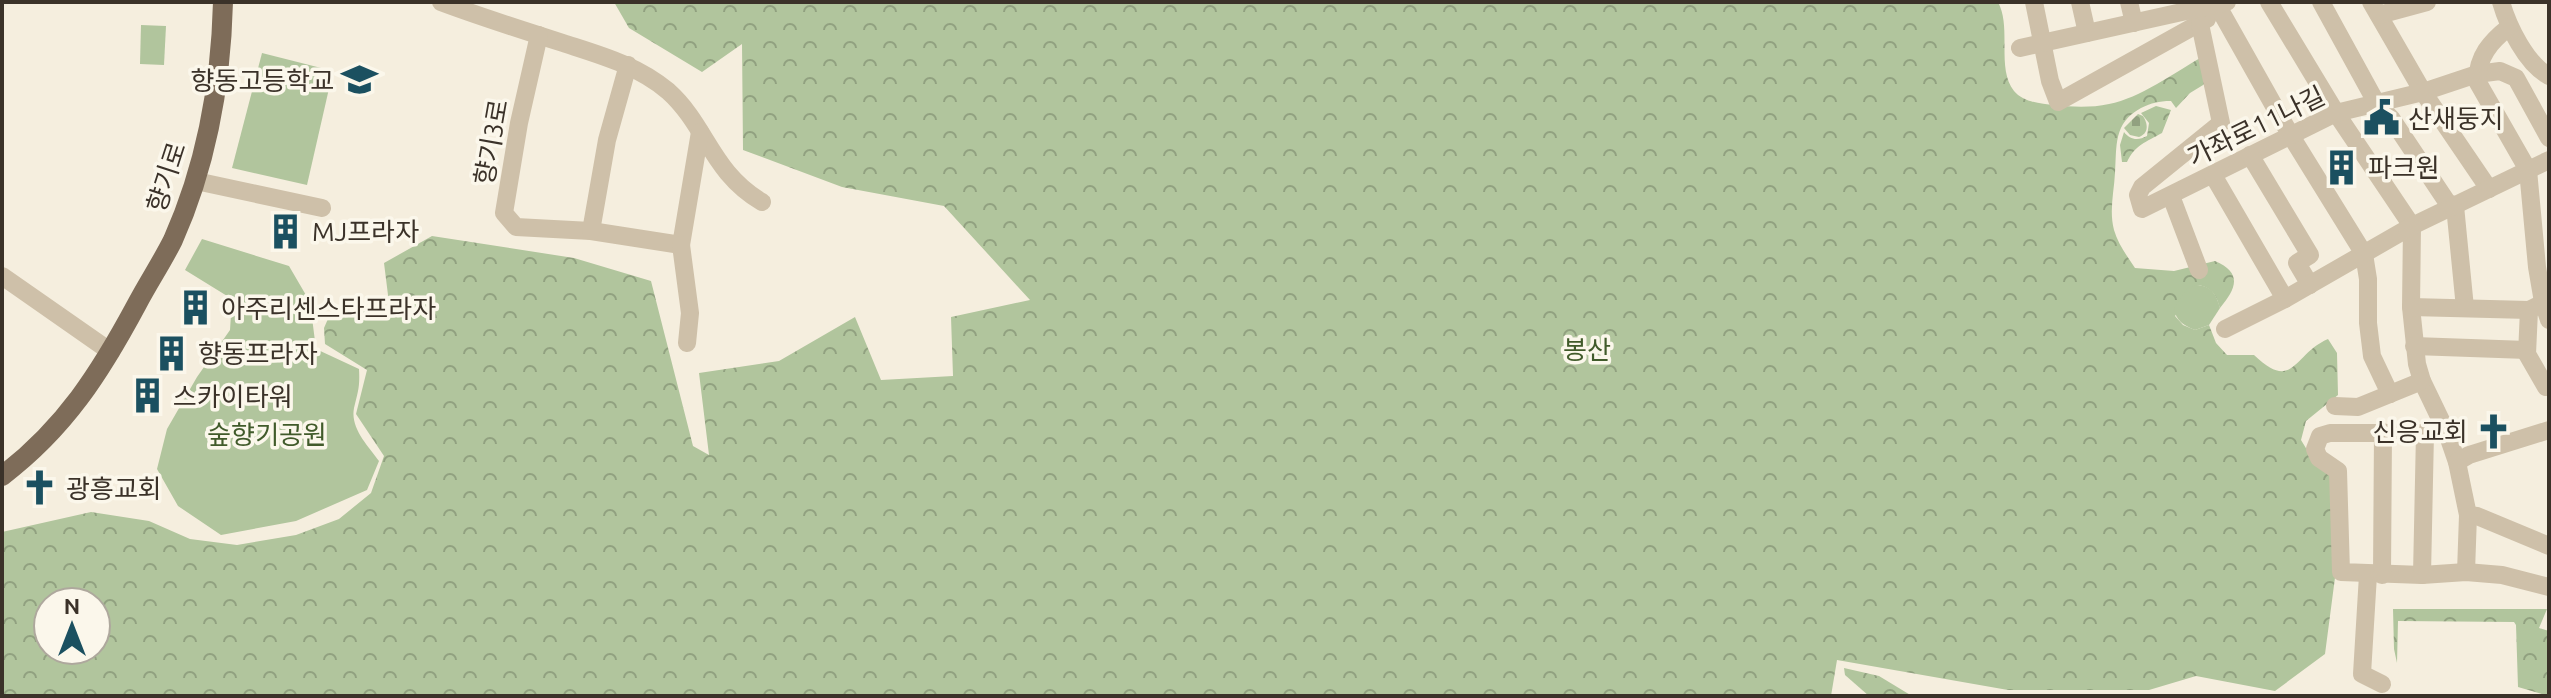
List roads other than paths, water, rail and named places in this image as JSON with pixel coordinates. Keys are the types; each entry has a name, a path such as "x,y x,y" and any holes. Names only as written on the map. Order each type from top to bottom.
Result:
{"main road":[{"name":"향기로","path":"2,476 49,435 86,392 172,242 196,181 217,87 223,2"}],"street":[{"path":"441,2 628,65 668,92 700,132 727,175 743,191 762,202"},
{"path":"2034,2 2050,81 2058,102 2200,24 2223,4"},
{"path":"2080,2 2087,33"},
{"path":"2129,2 2134,23"},
{"path":"2269,2 2336,113 2412,226 2414,346 2422,381 2457,462 2468,515 2466,572"},
{"path":"2321,2 2377,104 2391,118 2447,202 2455,206"},
{"path":"2427,2 2375,8 2423,92 2489,189"},
{"path":"2501,2 2509,27 2526,52 2549,76"},
{"path":"2020,48 2134,23 2185,6 2223,4"},
{"path":"2223,4 2291,136 2364,254 2372,356 2390,394"},
{"name":"가좌로11나길","path":"2200,24 2221,123 2142,187 2138,195 2142,209 2336,113 2423,92 2477,74"},
{"path":"2509,27 2492,40 2485,51 2477,74 2478,87 2528,170 2543,266 2542,308 2527,350 2547,391"},
{"name":"향기3로","path":"539,35 519,123 504,213 516,227 591,231 681,245"},
{"path":"591,231 607,140 628,65"},
{"path":"2477,74 2500,71 2516,78 2542,110 2549,138"},
{"path":"687,343 690,313 681,245 700,132"},
{"path":"2250,155 2310,255 2297,263 2310,285"},
{"path":"2225,329 2285,299 2412,226 2549,160"},
{"path":"2213,175 2285,299"},
{"path":"196,181 322,208"},
{"name":"가좌로11나길","path":"2171,196 2199,270"},
{"path":"2455,206 2465,308"},
{"path":"2,276 111,352"},
{"path":"2411,307 2542,308"},
{"path":"2414,346 2527,350"},
{"path":"2335,406 2358,407 2422,381"},
{"path":"2457,462 2469,455 2549,430"},
{"path":"2382,684 2362,674 2375,575 2383,432"},
{"path":"2447,433 2330,433 2320,436 2315,449 2319,458 2338,471 2341,572 2375,575 2466,572 2502,575 2549,587"},
{"path":"2422,575 2425,433"},
{"path":"2468,515 2549,546"}],"place":[{"name":"향동고등학교","path":"360,80"},
{"name":"산새둥지","path":"2382,118"},
{"name":"파크원","path":"2342,167"},
{"name":"MJ프라자","path":"286,231"},
{"name":"아주리센스타프라자","path":"195,308"},
{"name":"향동프라자","path":"172,353"},
{"name":"스카이타워","path":"147,396"},
{"name":"신응교회","path":"2494,431"},
{"name":"광흥교회","path":"40,488"}],"park label":[{"name":"봉산","path":"1587,349"},
{"name":"숲향기공원","path":"267,434"}]}
